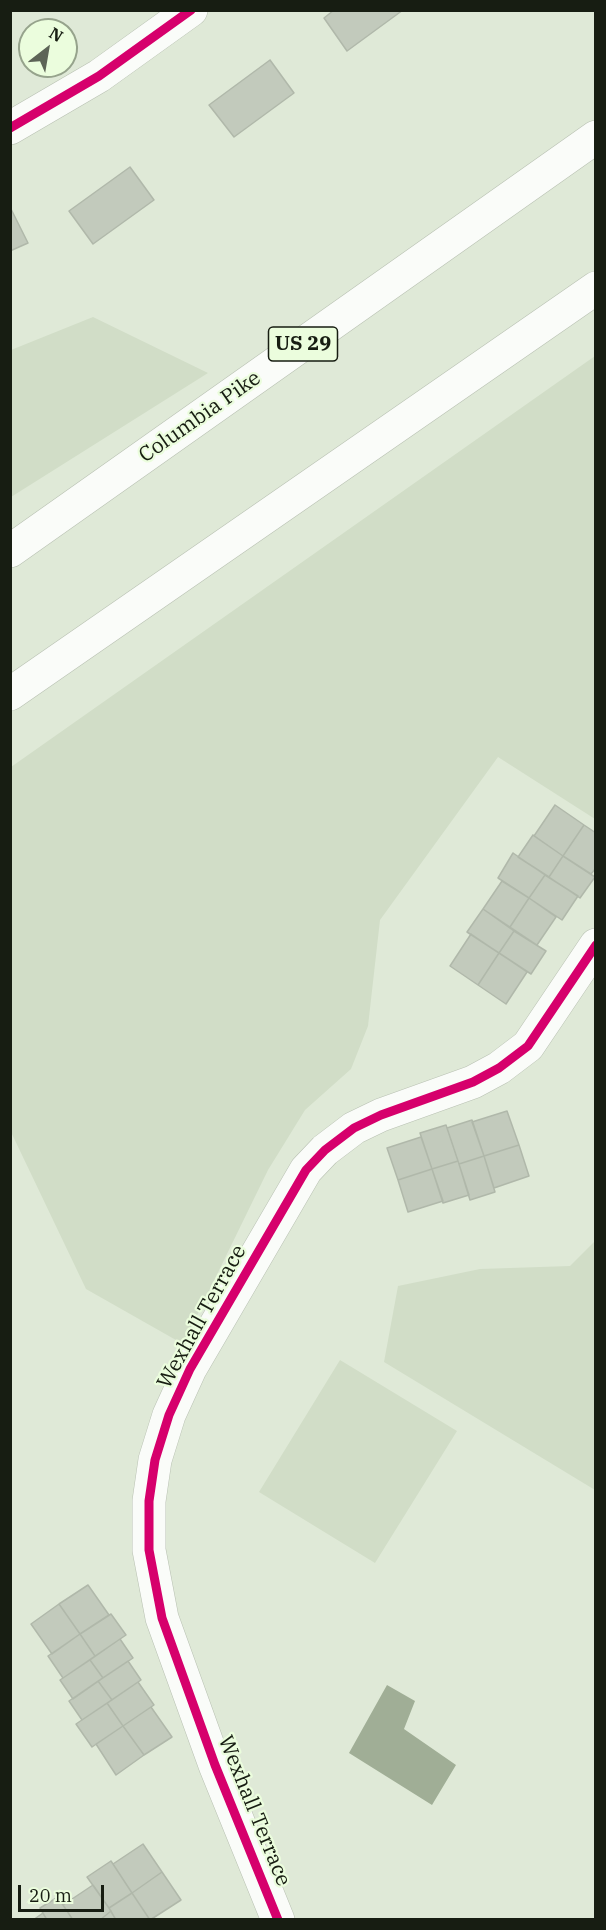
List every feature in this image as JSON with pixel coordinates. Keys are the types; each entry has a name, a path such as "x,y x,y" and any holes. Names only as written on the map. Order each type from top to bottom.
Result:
{"main road":[{"path":"10,128 99,76 191,10"},
{"name":"Columbia Pike","path":"10,551 596,136"},
{"path":"10,694 596,288"},
{"name":"Wexhall Terrace","path":"278,1920 215,1765 162,1618 149,1550 149,1501 155,1460 166,1426 190,1369 306,1170 325,1150 354,1128 381,1115 473,1082 499,1068 528,1046 596,945"}],"shaded area":[{"path":"93,317 208,373 11,497 11,350"},
{"path":"595,356 595,819 498,757 380,920 368,1026 351,1069 305,1110 268,1170 183,1344 86,1289 11,1132 11,767"},
{"path":"595,1241 595,1490 384,1362 398,1286 480,1269 570,1266"},
{"path":"340,1360 457,1431 375,1563 259,1492"},
{"path":"387,1685 415,1701 404,1729 456,1765 432,1805 349,1753"}],"building":[{"path":"334,10 403,10 347,51 324,18"},
{"path":"270,60 294,93 234,137 209,105"},
{"path":"130,167 154,200 93,244 69,211"},
{"path":"10,207 28,243 10,251"},
{"path":"555,805 584,825 563,856 534,836"},
{"path":"584,825 596,833 596,868 591,874 563,856"},
{"path":"533,835 563,856 549,877 518,857"},
{"path":"513,853 545,875 529,898 498,878"},
{"path":"563,856 595,877 580,898 549,877"},
{"path":"545,875 578,896 562,920 529,898"},
{"path":"502,881 529,898 510,927 483,909"},
{"path":"529,898 556,917 537,945 510,927"},
{"path":"483,909 514,931 499,953 467,932"},
{"path":"514,931 546,951 531,974 499,953"},
{"path":"471,934 499,953 478,985 450,966"},
{"path":"499,953 527,972 506,1004 478,985"},
{"path":"507,1111 519,1145 484,1156 472,1122"},
{"path":"472,1120 484,1156 459,1164 447,1128"},
{"path":"446,1125 458,1161 432,1169 420,1133"},
{"path":"421,1137 432,1169 398,1180 387,1148"},
{"path":"519,1145 529,1176 494,1188 484,1156"},
{"path":"484,1156 495,1192 470,1200 459,1164"},
{"path":"458,1161 469,1195 443,1203 432,1169"},
{"path":"432,1169 443,1201 408,1212 398,1180"},
{"path":"88,1585 109,1615 80,1634 59,1604"},
{"path":"59,1604 80,1634 52,1654 31,1624"},
{"path":"111,1614 126,1635 95,1656 80,1634"},
{"path":"80,1634 95,1656 63,1678 48,1656"},
{"path":"120,1639 133,1658 103,1678 90,1660"},
{"path":"90,1660 103,1678 73,1699 60,1680"},
{"path":"128,1661 141,1680 112,1700 98,1681"},
{"path":"98,1681 112,1700 82,1720 69,1701"},
{"path":"138,1682 154,1705 123,1726 107,1703"},
{"path":"107,1703 123,1726 92,1747 76,1724"},
{"path":"151,1707 172,1737 144,1755 123,1726"},
{"path":"123,1726 144,1755 116,1775 96,1744"},
{"path":"143,1844 162,1872 132,1893 113,1864"},
{"path":"111,1861 132,1893 109,1908 87,1877"},
{"path":"162,1872 181,1900 150,1920 132,1893"},
{"path":"93,1885 111,1911 100,1920 73,1920 63,1905"},
{"path":"132,1893 150,1920 116,1920 109,1908"},
{"path":"58,1897 73,1920 47,1920 40,1908"},
{"path":"111,1911 116,1920 100,1920"},
{"path":"43,1913 47,1920 33,1920"}],"cycle path":[{"path":"10,128 99,76 191,10"},
{"path":"278,1920 215,1765 162,1618 149,1550 149,1501 155,1460 169,1415 190,1369 306,1170 325,1150 354,1128 381,1115 473,1082 499,1068 528,1046 596,945"}]}
